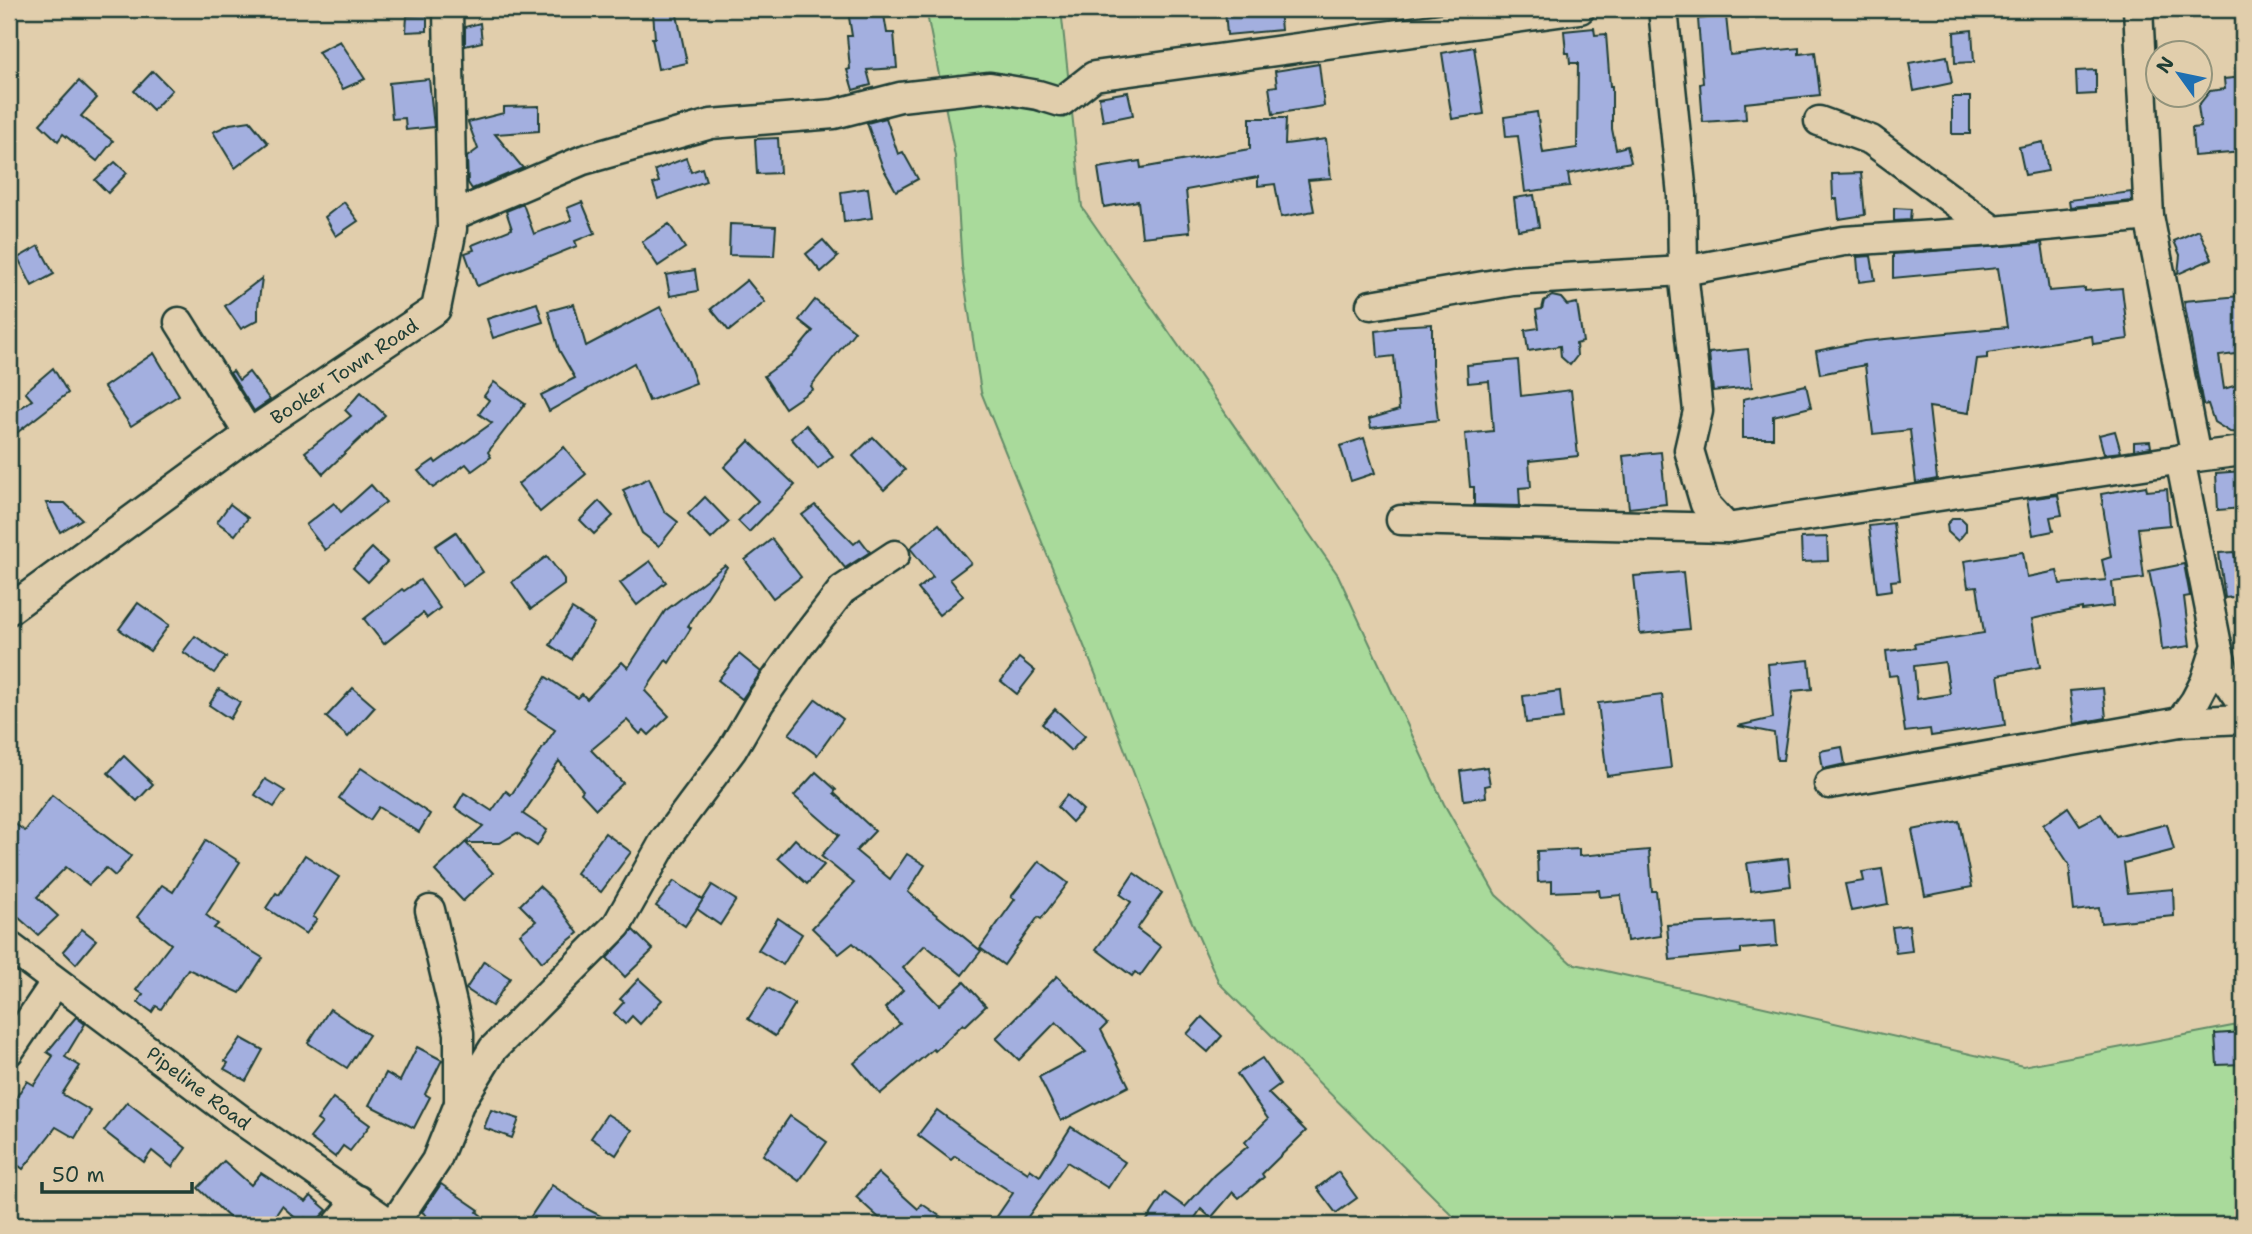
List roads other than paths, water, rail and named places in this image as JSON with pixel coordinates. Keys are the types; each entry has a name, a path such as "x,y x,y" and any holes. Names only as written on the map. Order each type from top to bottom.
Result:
{"street":[{"name":"Booker Town Road","path":"9,610 249,434 436,309 452,229 448,9"},
{"path":"452,216 583,160 711,124 834,114 901,97 990,87 1038,95 1060,102 1094,76 1580,9"},
{"path":"1662,9 1682,195 1683,271 1698,411 1689,450 1705,504 1727,528"},
{"path":"2138,9 2149,216 2217,646 2225,677 2243,703"},
{"path":"1819,121 1871,140 1994,231"},
{"path":"1371,305 1513,281 1683,271 1844,240 1994,231 2149,216"},
{"path":"179,322 249,434"},
{"path":"1401,520 1727,528 2243,451"},
{"path":"392,1225 436,1161 459,1104 493,1049 617,925 665,840 732,750 760,702 801,643 842,590 895,555"},
{"path":"2180,722 2205,681 2217,646"},
{"path":"1829,783 2180,722 2243,719"},
{"path":"430,909 458,1033 459,1104"},
{"name":"Pipeline Road","path":"9,946 241,1120 392,1225"},
{"path":"9,1051 55,982"},
{"path":"337,1225 358,1200"}]}
